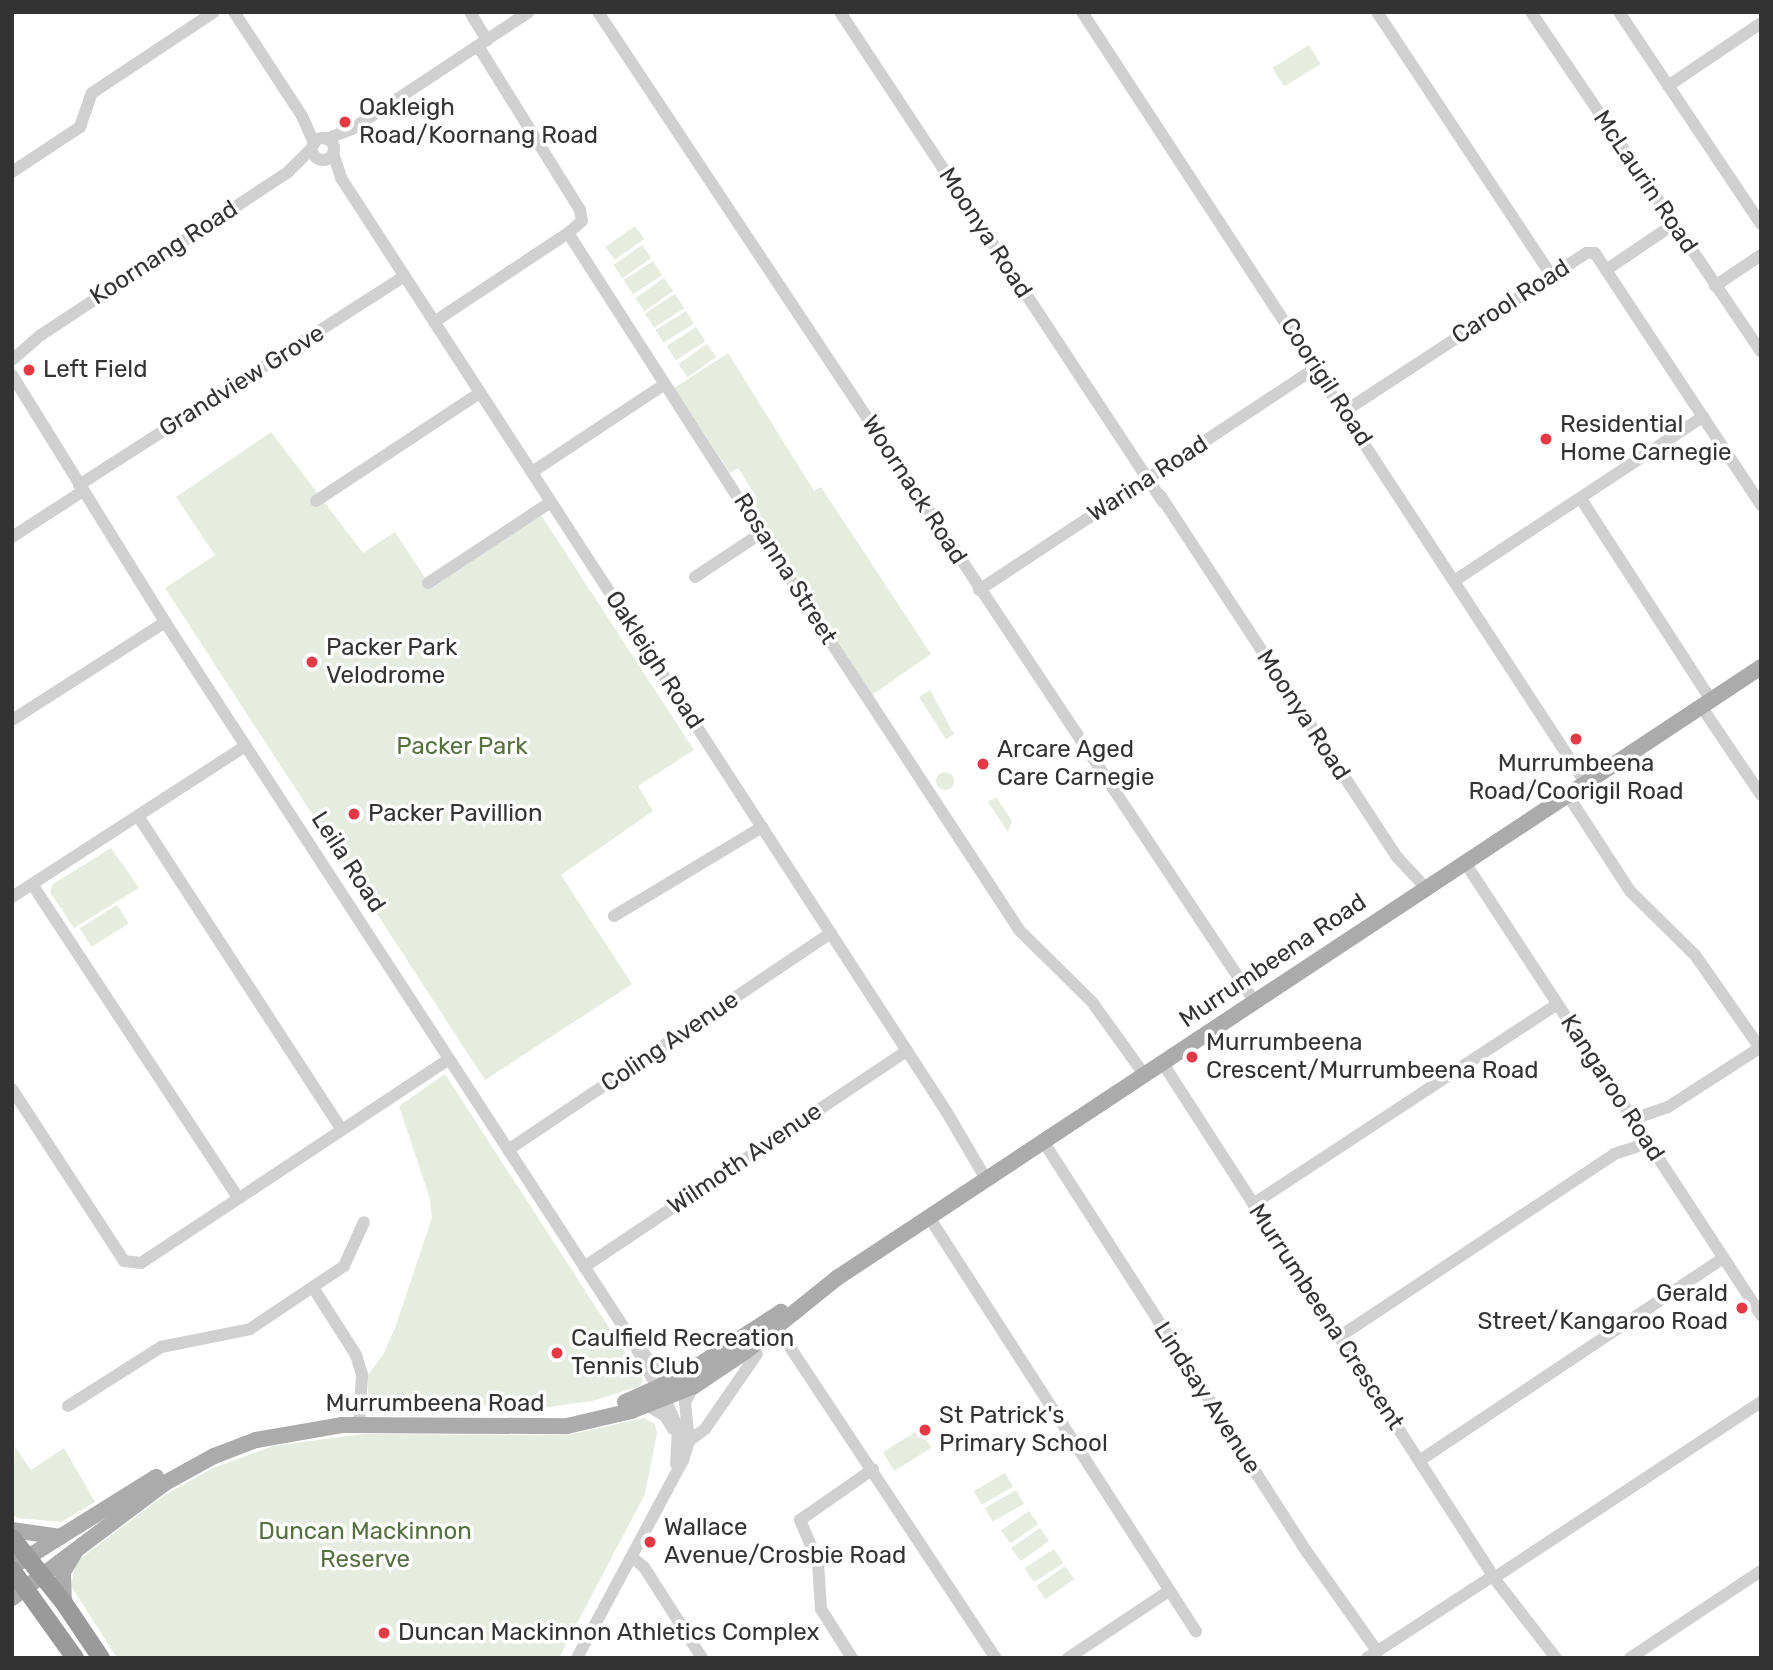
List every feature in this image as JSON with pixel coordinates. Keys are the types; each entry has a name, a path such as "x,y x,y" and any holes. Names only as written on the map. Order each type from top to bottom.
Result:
{"highway":[{"path":"12,1538 19,1592 75,1658"},
{"path":"17,1565 41,1574 64,1603 100,1658"}],"main road":[{"name":"Murrumbeena Road","path":"19,1592 165,1483 214,1456 295,1430 359,1420 552,1427 598,1420 647,1405 1464,861 1761,667"},
{"name":"Murrumbeena Road","path":"17,1565 219,1442 293,1420 565,1416 604,1409 694,1386 776,1320"},
{"path":"12,1530 61,1537"},
{"path":"64,1603 63,1572 78,1547"}],"street":[{"path":"12,172 80,127 95,91 214,12"},
{"name":"Oakleigh Road","path":"233,12 990,1177"},
{"path":"434,322 582,221 580,210 494,77 472,12"},
{"name":"Koornang Road","path":"12,360 41,335 529,12"},
{"name":"Woornack Road","path":"598,12 1251,1003"},
{"name":"Moonya Road","path":"840,12 1420,891"},
{"name":"Coorigil Road","path":"1082,12 1588,780"},
{"path":"1377,12 1551,275"},
{"name":"McLaurin Road","path":"1531,12 1761,352"},
{"path":"1619,12 1761,224"},
{"path":"1668,86 1761,23"},
{"name":"Carool Road","path":"1345,411 1590,252 1606,270 1674,225"},
{"name":"Rosanna Street","path":"568,233 1019,930 1092,1002 1141,1076"},
{"path":"1715,286 1761,255"},
{"path":"1606,270 1761,505"},
{"name":"Grandview Grove","path":"12,537 81,488 404,276"},
{"name":"Koornang Road","path":"12,347 41,335"},
{"name":"Warina Road","path":"979,590 1316,368"},
{"name":"Leila Road","path":"12,375 28,407 165,622 665,1392 684,1442"},
{"path":"532,472 665,384"},
{"name":"Leila Road","path":"12,388 28,407"},
{"path":"317,501 480,393"},
{"path":"1457,579 1703,417"},
{"path":"1581,499 1761,795"},
{"path":"428,583 551,502"},
{"path":"695,577 762,533"},
{"path":"12,720 165,622"},
{"path":"12,897 245,746"},
{"path":"1339,1337 1614,1154 1668,1107 1760,1047 1695,955 1630,891 1567,794"},
{"path":"138,816 341,1128"},
{"path":"614,916 762,827"},
{"name":"Kangaroo Road","path":"1464,861 1723,1258 1755,1295 1761,1315"},
{"path":"32,884 238,1198"},
{"name":"Coling Avenue","path":"508,1150 831,933"},
{"path":"1253,1204 1557,1004"},
{"name":"Wilmoth Avenue","path":"584,1267 907,1051"},
{"path":"12,1089 124,1261 141,1263 341,1128 449,1059"},
{"name":"Murrumbeena Crescent","path":"1162,1062 1494,1577 1556,1658"},
{"path":"1614,1154 1640,1130"},
{"name":"Lindsay Avenue","path":"1042,1141 1372,1655"},
{"path":"929,1217 1196,1632"},
{"path":"68,1406 152,1351 250,1329 344,1266 364,1222"},
{"path":"1419,1461 1723,1258"},
{"path":"313,1289 356,1355 362,1375 359,1420"},
{"path":"776,1320 996,1658"},
{"path":"684,1442 705,1429 757,1354"},
{"path":"577,1658 672,1481 684,1442 685,1403 694,1386"},
{"path":"1372,1655 1761,1402"},
{"path":"647,1405 666,1417 684,1442"},
{"path":"852,1658 821,1609 818,1562 800,1520 873,1469"},
{"path":"632,1557 702,1658"},
{"path":"1630,1658 1761,1572"},
{"path":"1069,1658 1169,1591"}],"green space":[{"path":"1309,45 1321,64 1284,86 1273,68"},
{"path":"635,226 644,239 615,260 606,247"},
{"path":"642,245 651,258 623,278 613,265"},
{"path":"653,261 662,275 633,294 624,280"},
{"path":"664,278 673,291 645,311 635,298"},
{"path":"675,294 684,308 654,328 645,314"},
{"path":"686,311 694,324 663,343 655,330"},
{"path":"696,327 705,341 676,360 667,346"},
{"path":"707,344 716,357 688,377 678,364"},
{"path":"728,353 814,491 821,487 931,654 872,695 750,503 757,498 738,468 730,473 674,388"},
{"name":"Packer Park","path":"271,432 363,553 395,532 431,587 541,515 694,750 638,786 653,811 561,875 632,984 485,1080 165,588 215,555 176,497"},
{"path":"930,690 954,734 946,739 919,697"},
{"path":"941,772 949,772 954,781 952,788 941,790 936,785 936,777"},
{"path":"996,797 1012,821 1008,832 988,802"},
{"path":"111,848 139,888 74,928 50,892 53,884"},
{"path":"117,905 129,924 91,947 80,928"},
{"path":"445,1074 643,1380 640,1386 592,1401 549,1407 369,1403 367,1376 383,1355 395,1328 432,1218 430,1199 399,1106"},
{"name":"Duncan Mackinnon Reserve","path":"644,1418 655,1424 657,1434 645,1494 559,1658 117,1658 71,1586 76,1562 165,1495 213,1468 273,1446 363,1434 568,1435"},
{"path":"920,1429 932,1448 894,1471 883,1452"},
{"path":"15,1447 31,1470 64,1448 95,1502 61,1522 17,1518 12,1512"},
{"path":"1005,1473 1013,1487 982,1505 974,1491"},
{"path":"1016,1490 1024,1504 993,1522 985,1508"},
{"path":"1029,1511 1038,1524 1010,1544 1001,1531"},
{"path":"1040,1528 1049,1541 1021,1561 1011,1548"},
{"path":"1054,1549 1063,1563 1034,1582 1025,1568"},
{"path":"1065,1566 1074,1579 1046,1599 1036,1586"}],"place":[{"name":"Oakleigh Road/Koornang Road","path":"345,122"},
{"name":"Left Field","path":"29,370"},
{"name":"Residential Home Carnegie","path":"1546,439"},
{"name":"Packer Park Velodrome","path":"312,662"},
{"name":"Murrumbeena Road/Coorigil Road","path":"1576,739"},
{"name":"Arcare Aged Care Carnegie","path":"983,764"},
{"name":"Packer Pavillion","path":"354,814"},
{"name":"Murrumbeena Crescent/Murrumbeena Road","path":"1192,1057"},
{"name":"Gerald Street/Kangaroo Road","path":"1742,1308"},
{"name":"Caulfield Recreation Tennis Club","path":"557,1353"},
{"name":"St Patrick's Primary School","path":"925,1430"},
{"name":"Wallace Avenue/Crosbie Road","path":"650,1542"},
{"name":"Duncan Mackinnon Athletics Complex","path":"384,1633"}]}
